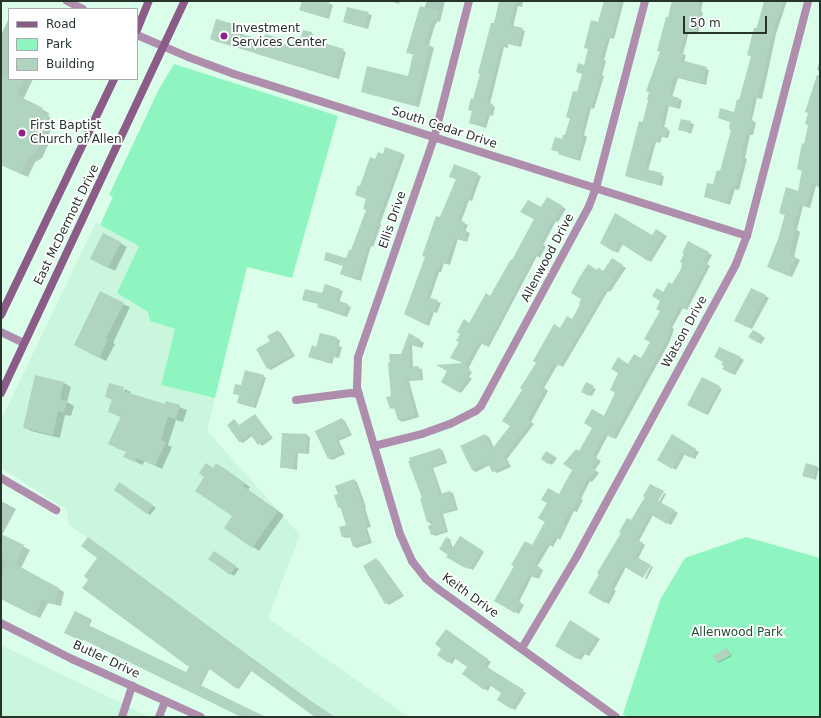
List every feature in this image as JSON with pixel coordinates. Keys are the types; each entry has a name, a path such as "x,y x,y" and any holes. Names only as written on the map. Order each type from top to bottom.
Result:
{"main road":[{"path":"138,28 149,1"},
{"name":"East McDermott Drive","path":"1,393 185,1"},
{"name":"East McDermott Drive","path":"1,315 114,80"}],"street":[{"path":"66,1 81,8"},
{"name":"Ellis Drive","path":"374,446 358,394 358,358 434,138 469,1"},
{"name":"Allenwood Drive","path":"374,446 422,434 450,424 476,411 481,406 589,206 596,188 645,1"},
{"name":"Watson Drive","path":"522,648 599,514 736,264 747,236 808,1"},
{"name":"South Cedar Drive","path":"138,35 188,58 234,74 747,236"},
{"path":"1,332 24,343"},
{"path":"296,400 351,393 358,394"},
{"name":"Keith Drive","path":"374,446 400,534 412,560 426,579 616,717"},
{"path":"1,478 56,510"},
{"name":"Butler Drive","path":"1,623 132,686 201,717"},
{"path":"122,717 132,686"},
{"path":"159,717 165,701"}],"shaded area":[{"path":"96,222 139,246 117,293 148,312 150,321 175,329 161,385 215,398 207,431 300,535 268,618 409,717 334,717 68,524 67,510 1,468 1,420"},
{"path":"1,645 150,717 1,717"}],"green space":[{"path":"174,64 338,116 292,278 247,267 215,398 161,385 175,329 150,321 148,312 117,293 139,246 100,225 113,197 109,195 159,89"},
{"name":"Allenwood Park","path":"746,537 820,558 820,717 627,717 623,714 660,600 685,558"}],"building":[{"path":"302,1 330,1 326,18 299,10"},
{"path":"499,1 516,1 510,25 523,28 518,46 505,43 504,47 501,46 487,102 493,104 490,115 487,114 483,127 469,123 472,111 468,110 471,98 473,99 491,23 494,23"},
{"path":"604,1 620,1 611,38 607,37 601,58 603,59 597,89 591,108 588,107 581,133 584,134 577,160 558,154 559,152 551,150 555,137 562,139 563,135 565,135 570,118 566,117 573,91 577,92 582,74 576,72 578,63 584,65 588,49 584,48 591,20 598,22"},
{"path":"672,1 700,1 698,9 700,10 695,33 686,31 680,52 683,52 681,60 707,67 702,84 674,77 669,95 679,98 677,108 666,105 661,126 668,128 665,137 659,136 657,142 653,141 645,169 662,173 658,185 625,176 639,121 643,122 649,101 647,100 649,92 646,91 660,52 657,51"},
{"path":"764,1 783,2 773,32 758,98 754,97 749,119 753,120 750,134 747,134 741,156 744,156 735,189 731,188 727,204 704,197 707,183 713,184 717,170 720,171 731,130 729,129 730,122 718,118 720,108 734,112 737,99 739,100 751,56 747,55 754,28 757,28"},
{"path":"420,6 439,11 436,21 433,20 431,23 425,43 430,45 415,106 361,92 367,66 408,76 413,54 406,53"},
{"path":"347,7 369,12 365,28 343,22"},
{"path":"216,19 241,26 239,33 263,40 265,34 278,38 277,42 297,48 303,30 312,32 310,39 344,49 335,78 210,39"},
{"path":"817,75 820,75 820,186 812,184 807,206 800,205 793,228 796,229 790,249 792,249 790,254 796,257 788,276 767,267 778,239 785,215 779,213 786,187 798,191 802,170 797,169 802,143 804,144 808,125 805,124 808,113 805,112"},
{"name":"First Baptist Church of Allen","path":"1,79 24,80 17,95 43,108 41,112 49,115 42,129 44,137 35,154 28,158 21,174 1,165"},
{"path":"681,119 691,121 688,132 678,130"},
{"path":"385,147 402,153 377,222 379,222 370,246 368,246 357,280 340,274 343,266 324,260 326,252 346,258 349,250 351,250 366,210 363,209 366,199 355,195 358,185 360,186 370,157 375,159 378,152 383,154"},
{"path":"454,164 478,173 469,200 466,199 458,220 465,222 462,229 467,230 464,241 455,238 446,264 441,262 438,271 436,271 427,297 438,300 434,312 431,311 426,325 404,314 425,257 422,256 436,216 440,217 456,179 449,177"},
{"path":"547,197 563,206 554,222 552,220 541,242 543,243 536,257 534,256 486,346 479,342 465,366 470,369 466,375 469,376 458,392 441,382 447,371 436,365 463,363 450,358 459,342 456,341 460,334 457,332 464,319 469,323 486,293 490,296 511,259 512,260 534,219 520,212 528,200 541,207"},
{"path":"615,213 652,235 656,229 664,234 648,261 620,243 614,252 600,243"},
{"path":"103,233 121,242 108,268 90,259"},
{"path":"688,241 709,252 704,261 708,263 684,309 679,307 669,325 671,326 667,339 612,438 605,434 593,455 598,459 592,467 596,470 588,481 587,480 578,496 580,497 573,511 571,510 563,524 565,525 557,539 554,537 549,546 546,544 535,564 541,568 535,578 529,575 516,599 521,602 515,613 494,601 514,566 511,565 525,541 532,545 545,522 538,518 547,503 541,500 548,488 559,494 572,470 563,464 576,449 579,451 592,428 584,423 592,409 604,416 615,393 610,390 618,373 611,369 618,357 628,364 634,354 641,358 650,342 644,339 660,311 656,309 660,301 652,296 657,288 663,292 669,282 672,284 681,269 682,263 680,262 684,254 682,253"},
{"path":"612,258 623,265 606,291 605,290 560,366 554,363 541,386 545,388 528,419 531,422 504,457 508,465 492,472 488,463 472,470 460,446 485,434 492,449 510,426 502,421 522,390 520,388 536,363 533,361 554,324 560,328 567,316 572,319 581,304 579,303 581,299 571,293 579,278 588,264 597,270 598,267 603,271"},
{"path":"325,284 340,289 337,300 348,304 344,316 317,307 318,304 302,300 305,289 322,293"},
{"path":"751,288 766,295 749,328 734,321"},
{"path":"100,291 124,303 106,338 108,339 99,358 74,345"},
{"path":"278,330 292,355 267,369 256,349 270,341 267,336"},
{"path":"753,330 762,335 758,343 748,337"},
{"path":"320,333 337,337 336,344 339,344 336,357 331,356 329,363 308,357 312,345 316,347"},
{"path":"409,333 421,340 418,347 409,344 410,367 419,366 420,379 406,380 416,415 398,420 394,407 390,409 386,397 391,396 388,363 390,362 389,354 401,354"},
{"path":"719,347 741,357 732,374 722,369 724,366 721,364 723,362 714,357"},
{"path":"245,370 264,375 253,407 237,403 239,395 233,394 235,384 241,385"},
{"path":"35,375 64,382 60,399 67,401 64,413 58,411 53,435 23,428"},
{"path":"702,377 720,386 705,414 687,405"},
{"path":"586,382 594,386 589,396 581,392"},
{"path":"109,383 124,387 123,391 165,404 166,401 180,405 176,419 168,417 161,440 166,442 155,466 137,458 135,462 123,457 126,452 108,444 121,416 108,412 112,399 105,397"},
{"path":"255,414 271,436 258,445 250,434 239,442 227,425 234,419 239,425"},
{"path":"342,418 350,433 336,440 342,452 328,459 315,431"},
{"path":"282,433 307,434 306,453 295,452 294,468 280,468"},
{"path":"672,434 696,449 691,458 681,453 672,469 657,460"},
{"path":"440,448 445,462 431,466 440,494 450,491 456,509 440,513 446,531 431,535 428,526 432,524 431,521 427,522 420,499 422,498 408,461 410,461 409,458"},
{"path":"546,451 554,456 548,464 541,459"},
{"path":"206,463 213,468 216,463 245,483 243,486 278,511 252,548 224,528 232,516 195,491 204,477 199,473"},
{"path":"806,463 816,466 813,479 802,476"},
{"path":"354,479 368,526 365,527 369,541 353,546 349,535 342,537 339,527 346,525 334,495 338,494 335,486"},
{"path":"119,482 153,505 147,514 114,490"},
{"path":"650,484 664,491 658,501 675,510 667,524 650,514 636,539 643,543 635,556 651,565 643,578 623,566 611,587 613,588 605,603 588,593 599,574 597,573 621,533 619,532 627,518 631,520 645,497 643,496"},
{"path":"1,534 24,545 15,564 59,588 55,603 42,600 34,616 1,599 1,575 8,561 1,558"},
{"path":"447,536 451,550 460,536 482,550 470,569 466,566 465,568 446,557 448,555 439,549"},
{"path":"88,537 298,692 335,717 315,717 250,670 237,689 208,668 200,685 266,717 241,717 82,639 81,641 64,633 75,611 91,619 88,625 186,672 189,667 82,588 88,580 84,576 97,558 81,546"},
{"path":"214,551 236,566 230,575 208,559"},
{"path":"376,558 401,594 385,604 363,566"},
{"path":"570,620 597,637 586,655 581,653 577,659 555,646"},
{"path":"446,629 488,659 484,665 524,690 511,709 497,700 501,693 488,684 484,690 462,674 467,667 453,657 448,663 437,655 441,649 435,644"},
{"path":"726,648 731,655 717,663 713,656"}],"place":[{"name":"Investment Services Center","path":"224,36"},
{"name":"First Baptist Church of Allen","path":"22,133"}]}
